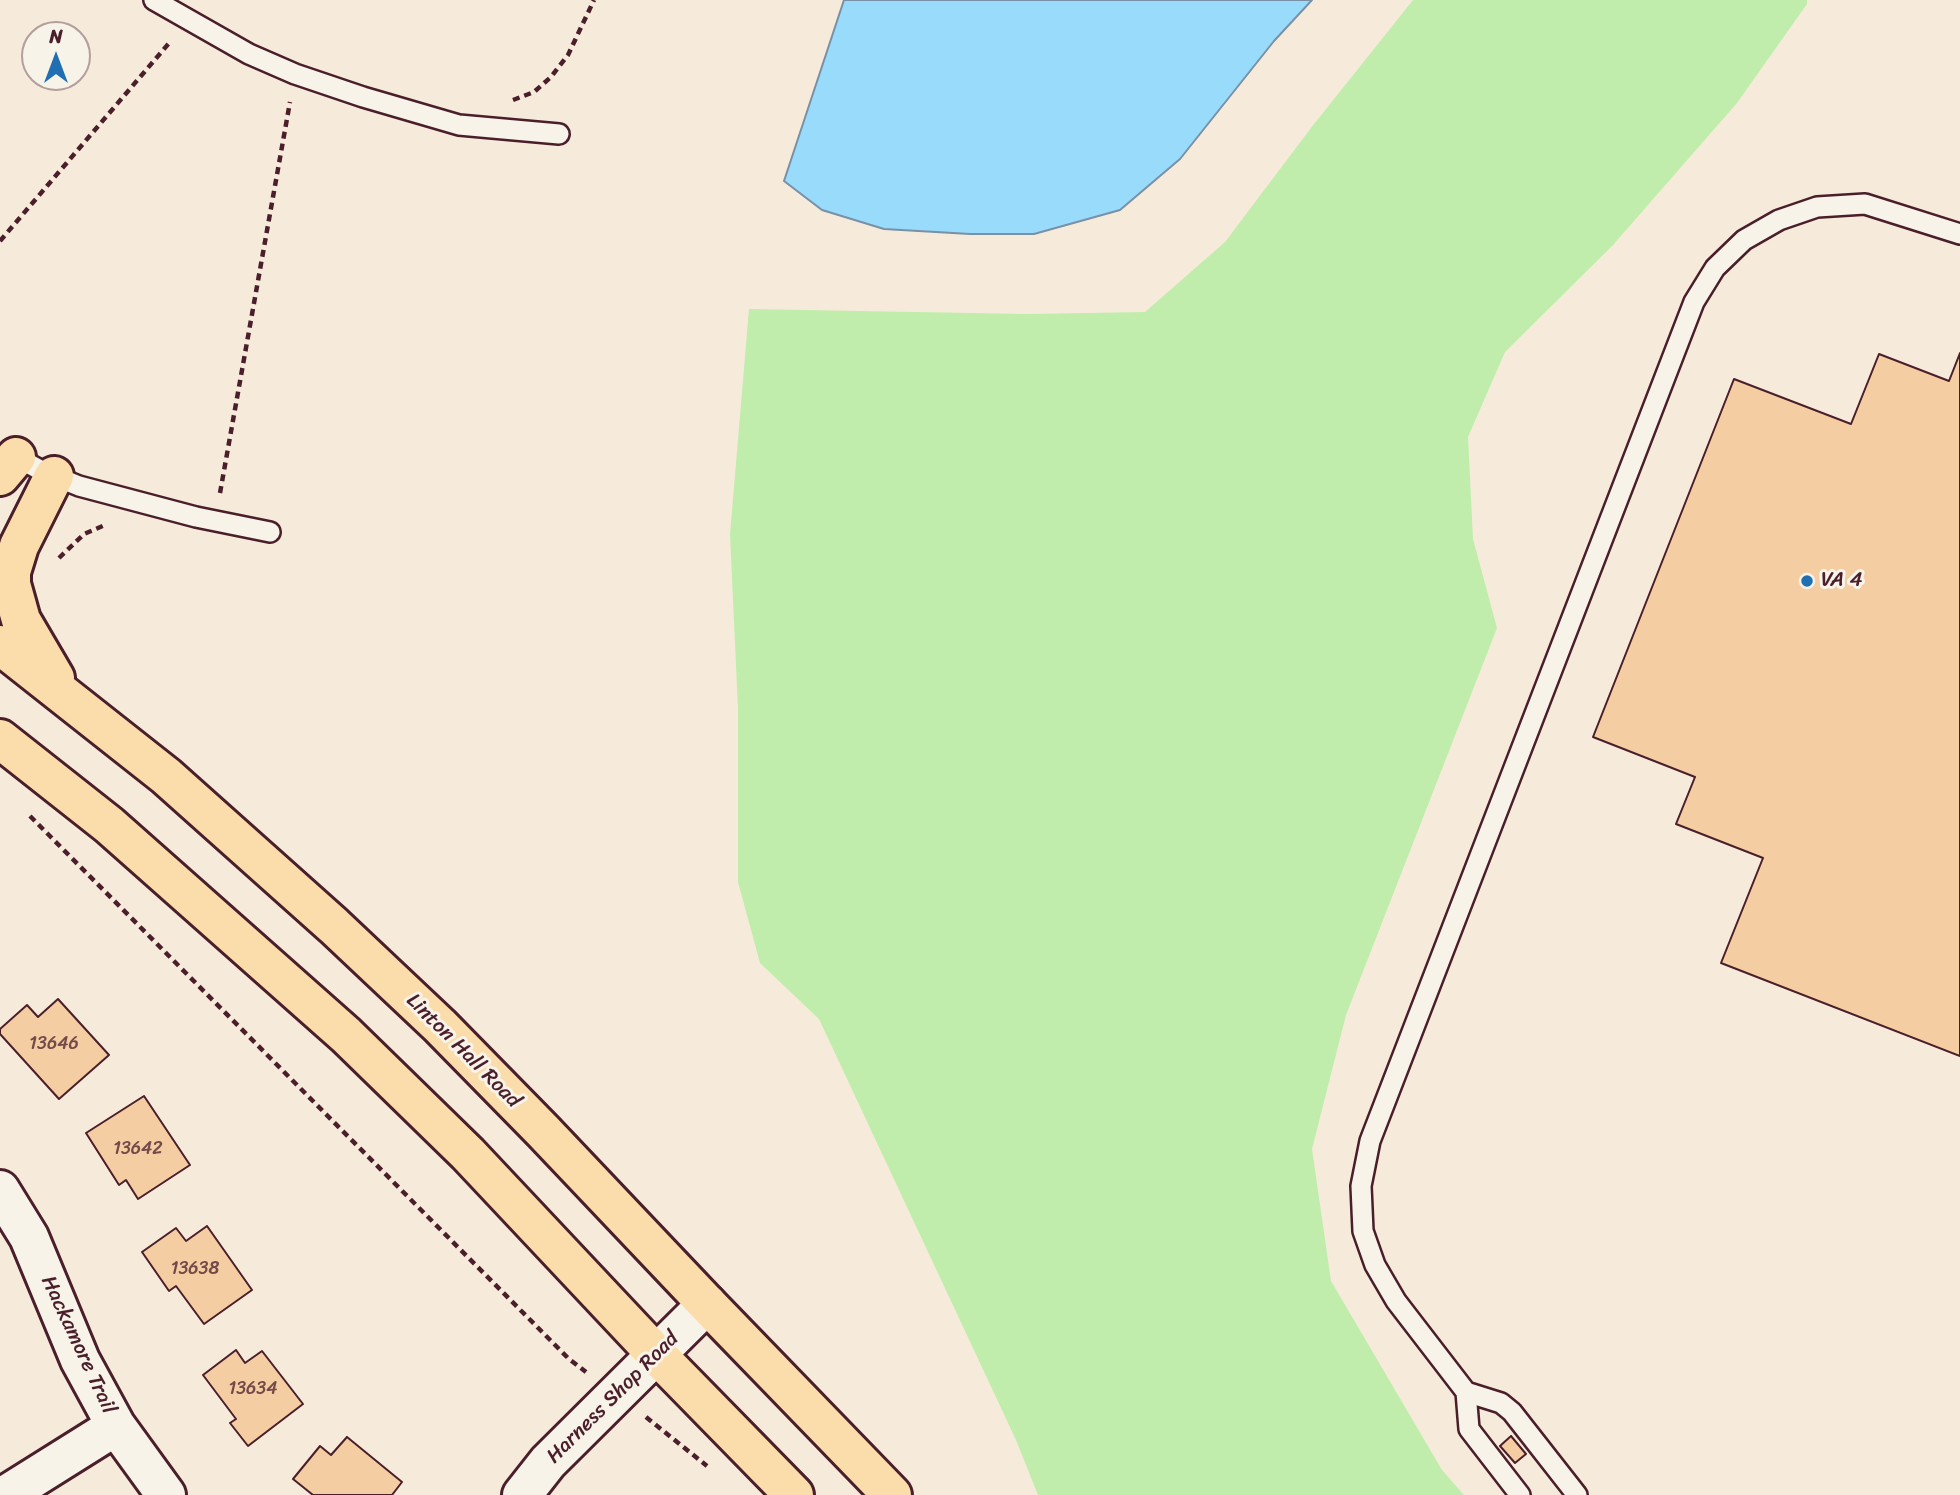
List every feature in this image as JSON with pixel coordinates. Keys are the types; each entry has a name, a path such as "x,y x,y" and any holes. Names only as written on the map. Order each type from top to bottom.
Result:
{"main road":[{"path":"54,476 15,558 11,584 21,620 67,698"},
{"name":"Linton Hall Road","path":"0,645 166,776 344,935 440,1026 892,1495"},
{"path":"0,739 109,825 346,1035 468,1154 656,1354 794,1495"}],"street":[{"name":"Hackamore Trail","path":"0,1190 29,1237 80,1360 116,1426 166,1495"},
{"name":"Harness Shop Road","path":"522,1495 548,1462 707,1304"},
{"path":"6,1495 116,1426"}],"lane":[{"path":"153,0 249,54 295,74 363,97 459,125 559,134"},
{"path":"1520,1495 1468,1429 1466,1392 1396,1301 1375,1265 1363,1231 1361,1186 1370,1141 1694,302 1715,268 1744,240 1779,220 1817,208 1865,204 1960,234"},
{"path":"5,460 79,486 196,517 270,532"},
{"path":"1466,1392 1501,1403 1512,1412 1577,1495"}],"path":[{"path":"512,100 534,92 551,77 568,55 594,0"},
{"path":"0,241 188,21"},
{"path":"219,498 295,74"},
{"path":"55,563 84,534 103,525 111,525"},
{"path":"27,812 569,1359"}],"green space":[{"path":"1413,0 1807,0 1807,4 1737,103 1613,245 1505,352 1468,437 1473,539 1497,628 1346,1015 1312,1149 1331,1281 1442,1470 1464,1495 1038,1495 1016,1440 819,1019 760,963 738,882 738,709 730,534 749,309 1026,314 1145,312 1225,242 1314,124"}],"water":[{"path":"844,0 1312,0 1274,41 1180,159 1120,210 1034,234 970,234 884,229 822,210 784,181"}],"building":[{"name":"VA 4","path":"1960,353 1960,1056 1721,963 1763,858 1676,824 1695,777 1593,737 1734,379 1851,424 1879,354 1949,381"},
{"path":"58,999 109,1055 59,1099 0,1034 0,1029 27,1005 38,1017"},
{"path":"144,1096 190,1165 138,1199 126,1180 119,1185 86,1133"},
{"path":"207,1226 252,1290 204,1324 176,1286 169,1291 142,1252 176,1228 186,1241"},
{"path":"236,1350 245,1363 262,1351 303,1404 248,1446 230,1423 236,1419 203,1375"},
{"path":"1511,1436 1526,1454 1515,1463 1500,1446"},
{"path":"347,1437 402,1482 392,1495 313,1495 293,1479 320,1446 331,1455"}],"place":[{"name":"VA 4","path":"1807,581"}]}
